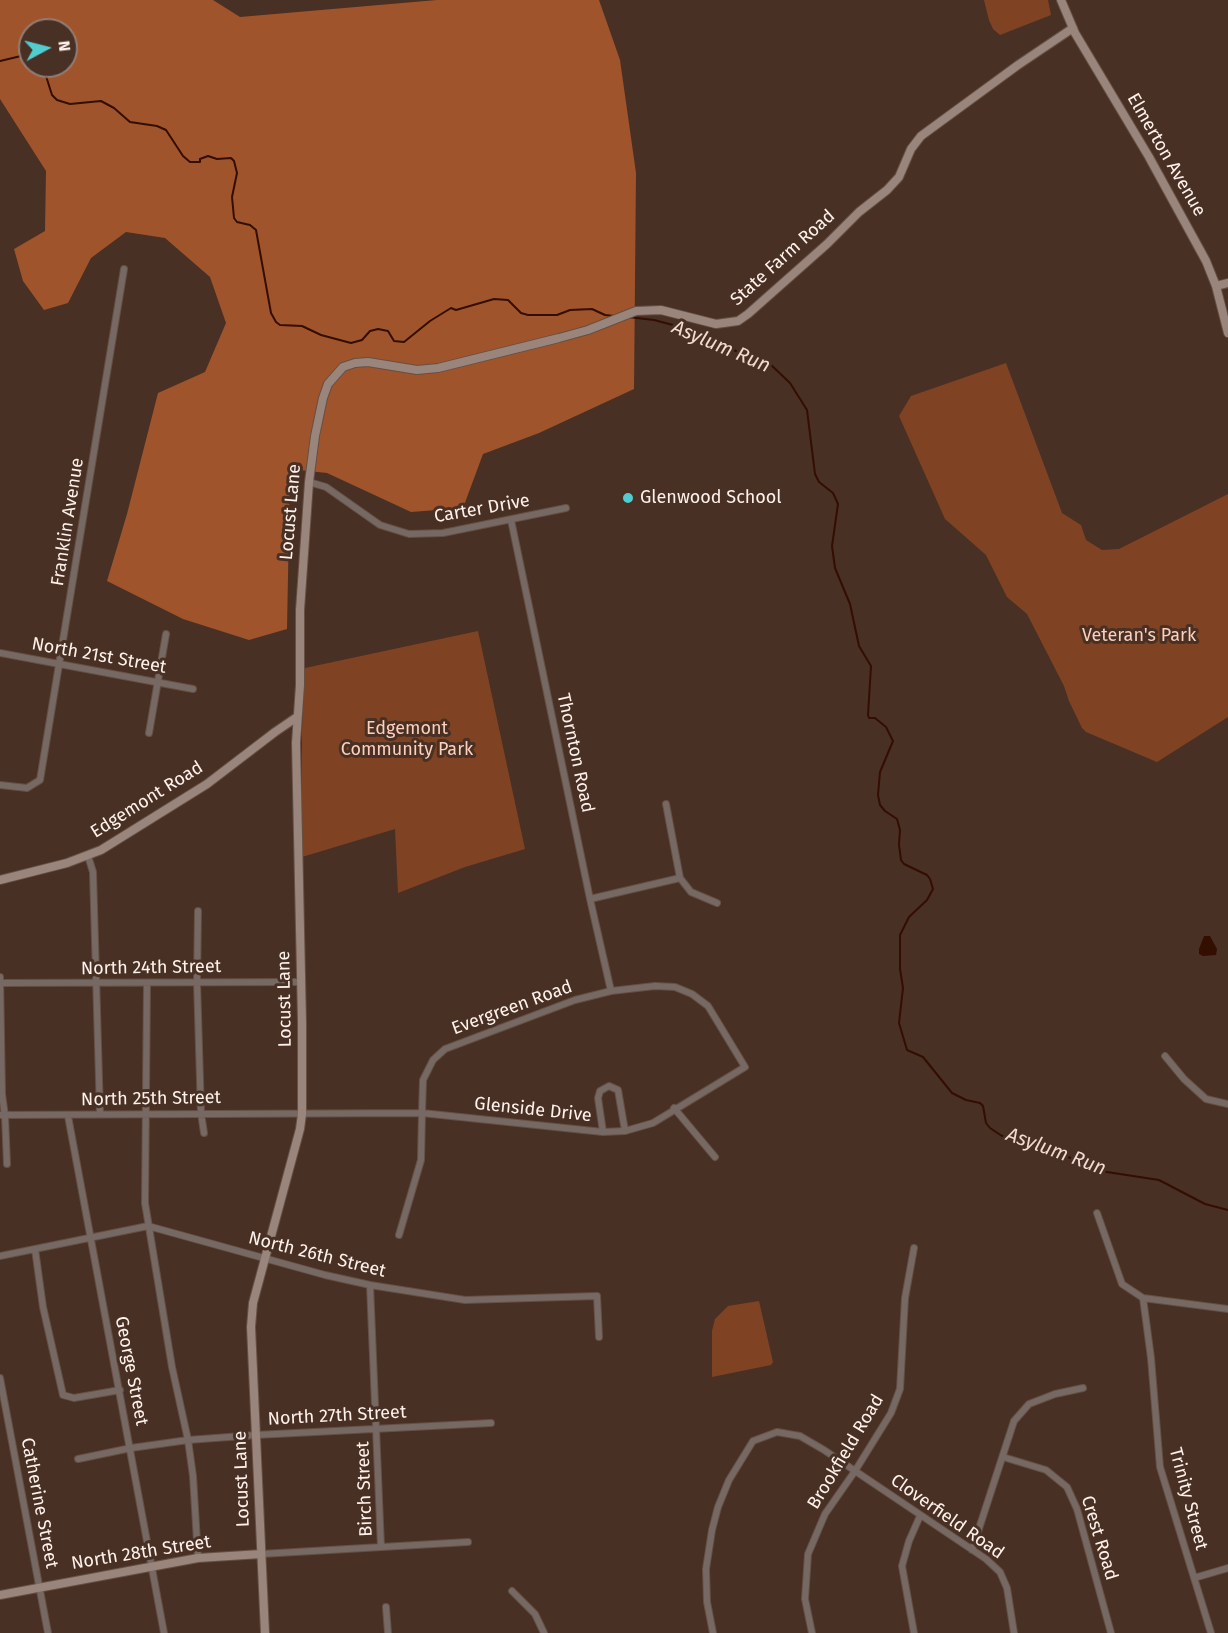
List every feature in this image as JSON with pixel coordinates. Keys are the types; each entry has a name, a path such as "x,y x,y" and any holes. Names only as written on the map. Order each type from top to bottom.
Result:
{"street":[{"name":"Elmerton Avenue","path":"1062,0 1073,28 1206,261 1216,286 1228,333"},
{"name":"State Farm Road","path":"343,367 368,362 417,370 438,368 588,330 626,313 647,309 661,310 716,324 738,321 859,212 887,190 899,177 911,149 921,136 1073,28"},
{"name":"Franklin Avenue","path":"0,785 27,788 40,780 124,269"},
{"path":"1216,286 1228,283"},
{"name":"Locust Lane","path":"265,1633 251,1327 254,1303 302,1114 297,717 300,686 300,610 309,482 315,436 328,384 343,367"},
{"name":"Carter Drive","path":"309,482 326,487 380,525 409,534 443,533 566,508"},
{"name":"Thornton Road","path":"510,520 611,991"},
{"path":"149,733 166,634"},
{"name":"North 21st Street","path":"0,653 193,689"},
{"name":"Edgemont Road","path":"0,880 88,856 207,784 297,717"},
{"path":"666,804 680,878 691,892 717,903"},
{"path":"88,856 93,872 100,1114"},
{"path":"590,899 680,878"},
{"path":"198,911 197,982 201,1113 204,1133"},
{"path":"0,977 2,1115 7,1164"},
{"name":"North 24th Street","path":"0,983 301,982"},
{"path":"147,983 145,1203 172,1367 188,1440 193,1476 198,1558"},
{"name":"Evergreen Road","path":"399,1235 421,1160 423,1080 433,1060 445,1049 575,1000 611,991 655,986 675,987 692,994 708,1006 745,1067"},
{"path":"1165,1056 1206,1100 1228,1104"},
{"name":"Glenside Drive","path":"302,1114 422,1113 603,1132 625,1131 653,1123 674,1108 745,1067"},
{"path":"603,1132 598,1098 600,1091 609,1086 618,1090 625,1131"},
{"path":"674,1108 715,1157"},
{"name":"North 25th Street","path":"2,1115 302,1114"},
{"name":"George Street","path":"69,1116 164,1633"},
{"path":"1097,1213 1122,1284 1143,1298 1228,1310"},
{"name":"North 26th Street","path":"0,1256 148,1226 325,1275 370,1285 465,1300 597,1296 599,1337"},
{"path":"35,1248 43,1307 63,1395 74,1398 120,1390"},
{"name":"Brookfield Road","path":"812,1633 805,1599 808,1554 825,1514 891,1413 900,1389 905,1298 914,1248"},
{"name":"Birch Street","path":"370,1285 378,1429 381,1547"},
{"name":"Trinity Street","path":"1143,1298 1151,1358 1160,1467 1211,1633"},
{"name":"Catherine Street","path":"0,1378 48,1633"},
{"path":"972,1550 1014,1421 1029,1404 1055,1394 1083,1388"},
{"name":"North 27th Street","path":"78,1459 130,1448 188,1440 491,1423"},
{"name":"Cloverfield Road","path":"713,1633 707,1602 706,1569 712,1530 729,1480 753,1441 777,1432 800,1436 986,1559 1000,1572 1007,1588 1014,1633"},
{"name":"Crest Road","path":"1003,1456 1046,1470 1067,1487 1077,1509 1111,1633"},
{"path":"914,1633 902,1566 909,1540 920,1516"},
{"name":"North 28th Street","path":"0,1595 198,1558 468,1542"},
{"path":"1194,1578 1228,1568"},
{"path":"512,1591 535,1614 544,1633"},
{"path":"386,1607 388,1633"}],"green space":[{"path":"984,0 1048,0 1051,15 1000,35 993,29"},
{"name":"Veteran's Park","path":"1006,363 1062,513 1081,525 1086,540 1102,550 1119,549 1228,494 1228,717 1157,762 1086,732 1082,728 1064,686 1027,614 1007,597 986,555 945,519 899,416 911,396"},
{"name":"Edgemont Community Park","path":"478,631 525,849 465,867 398,893 395,829 302,857 302,730 305,668"},
{"path":"759,1301 773,1362 771,1365 712,1377 712,1331 715,1319 728,1306"}],"shaded area":[{"path":"0,0 213,0 240,17 437,0 599,0 620,60 636,173 634,389 539,433 483,454 463,508 411,512 327,473 290,469 287,629 249,640 183,619 107,581 158,393 205,372 226,323 210,277 165,238 126,232 91,258 68,303 44,310 23,281 14,249 45,231 46,171 0,99"},
{"path":"1204,936 1210,936 1217,949 1216,955 1199,954"}],"waterway":[{"name":"Asylum Run","path":"0,61 18,57"},
{"name":"Asylum Run","path":"47,78 52,95 57,100 70,104 101,101 114,108 130,122 157,126 166,130 183,156 190,162 200,162 200,159 208,156 217,159 231,158 234,161 237,173 232,197 234,218 237,222 250,225 256,230 271,313 280,325 302,326 321,335 351,343 362,340 370,331 378,329 388,331 394,341 404,342 451,308 456,310 494,299 508,300 521,313 528,315 557,315 570,310 592,309 614,316"},
{"name":"Asylum Run","path":"628,317 654,320 692,330 738,352 768,362 790,383 807,410 815,474 819,482 833,493 838,504 832,546 835,568 850,604 859,646 871,666 868,715 869,718 875,718 886,727 893,741 880,772 878,795 880,805 897,819 900,830 901,860 904,864 927,875 933,889 927,900 909,917 900,935 900,969 903,988 899,1023 907,1050 923,1057 952,1093 966,1100 980,1103 983,1106 986,1123 1002,1136 1025,1146 1053,1150 1107,1172 1159,1180 1205,1204 1228,1210"}],"place":[{"name":"Glenwood School","path":"628,498"}]}
